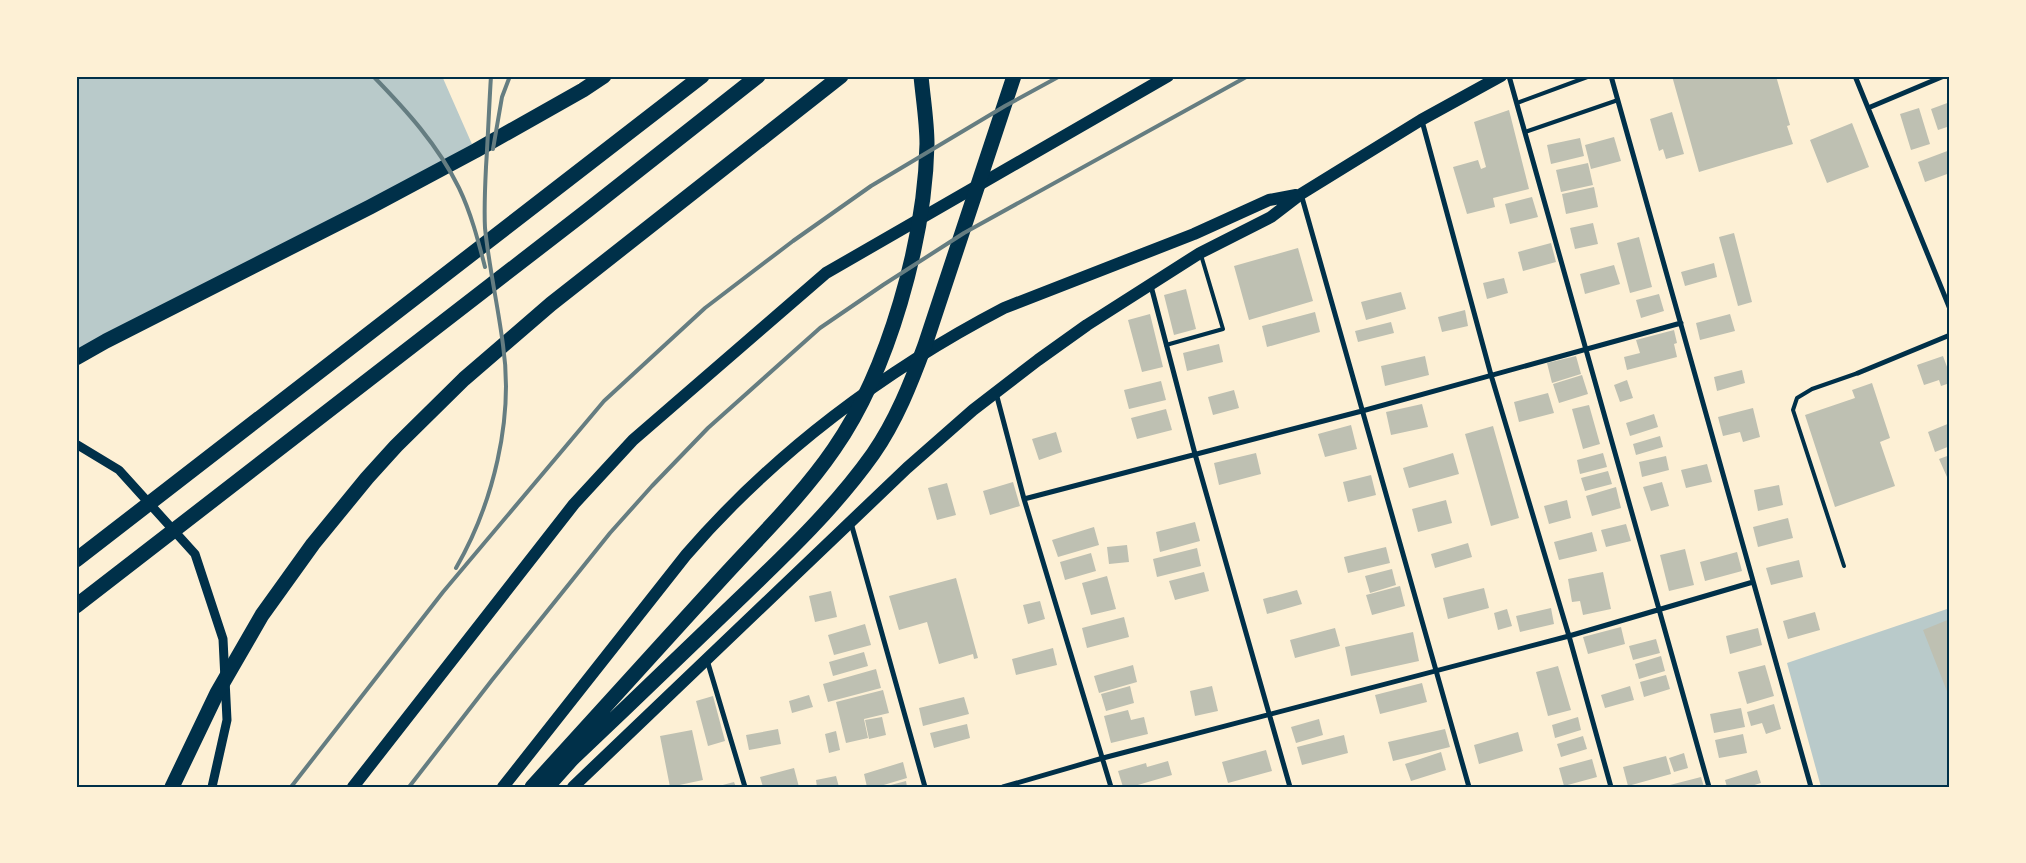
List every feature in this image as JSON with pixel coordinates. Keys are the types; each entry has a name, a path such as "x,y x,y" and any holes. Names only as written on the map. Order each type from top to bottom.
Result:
{"highway":[{"path":"76,358 429,176 583,90 604,76"},
{"path":"76,560 702,76"},
{"path":"76,606 758,76"},
{"path":"172,787 213,701 262,615 287,578 367,478 428,413 464,379 618,250 840,76"},
{"path":"532,787 803,490 835,447 856,411 889,336 911,263 924,190 927,142 921,76"},
{"path":"547,787 572,759 784,556 855,478 892,424 909,389 925,346 1014,76"}],"main road":[{"path":"354,787 574,504 640,434 826,273 1168,76"},
{"path":"573,787 907,468 996,392 1087,325 1200,253 1271,217 1301,194 1422,120 1501,76"},
{"path":"503,787 702,537 742,495 799,443 887,378 975,323 1004,308 1194,234 1269,200 1301,194"}],"street":[{"path":"1509,76 1710,787"},
{"path":"1611,76 1811,787"},
{"path":"1855,76 1950,309"},
{"path":"1868,108 1944,76"},
{"path":"1422,120 1491,375 1569,636 1611,787"},
{"path":"1301,194 1470,787"},
{"path":"1151,285 1195,454 1290,787"},
{"path":"1024,499 1362,410 1680,323"},
{"path":"1858,373 1950,335"},
{"path":"996,392 1024,499 1111,787"},
{"path":"76,444 118,470 195,554 222,639 227,720 212,787"},
{"path":"851,523 926,787"},
{"path":"1003,787 1103,758 1569,636 1754,582"},
{"path":"707,660 745,787"}],"lane":[{"path":"1517,103 1590,76"},
{"path":"1525,132 1618,100"},
{"path":"1166,345 1222,329 1200,253"},
{"path":"1844,566 1793,410 1797,398 1812,389 1858,373"}],"shaded area":[{"path":"76,76 442,76 475,151 76,358"},
{"path":"1950,608 1950,787 1821,787 1787,663"}],"building":[{"path":"1672,76 1776,76 1790,125 1787,126 1793,144 1699,172"},
{"path":"1950,102 1950,126 1938,130 1931,109"},
{"path":"1919,108 1930,144 1911,150 1900,114"},
{"path":"1509,110 1529,189 1493,198 1495,207 1467,214 1453,167 1478,160 1481,169 1486,167 1474,122"},
{"path":"1672,112 1684,154 1666,159 1663,149 1659,151 1650,119"},
{"path":"1852,123 1869,167 1827,183 1810,140"},
{"path":"1614,137 1621,161 1591,169 1585,145"},
{"path":"1580,138 1584,156 1551,164 1547,145"},
{"path":"1950,150 1950,173 1925,182 1918,162"},
{"path":"1588,163 1593,185 1561,192 1556,170"},
{"path":"1594,187 1598,207 1566,214 1562,194"},
{"path":"1532,197 1538,217 1510,224 1505,204"},
{"path":"1593,223 1598,244 1575,249 1570,228"},
{"path":"1734,233 1752,302 1738,306 1719,237"},
{"path":"1639,237 1652,287 1630,293 1617,243"},
{"path":"1551,243 1556,262 1523,271 1518,252"},
{"path":"1298,248 1313,301 1249,320 1234,266"},
{"path":"1714,263 1717,277 1685,286 1681,272"},
{"path":"1614,265 1620,284 1585,294 1580,274"},
{"path":"1504,278 1508,293 1487,299 1483,283"},
{"path":"1186,289 1196,329 1174,335 1164,295"},
{"path":"1401,292 1406,309 1366,320 1361,302"},
{"path":"1659,294 1664,311 1641,318 1636,300"},
{"path":"1465,310 1468,326 1442,332 1438,317"},
{"path":"1315,312 1320,332 1267,347 1262,326"},
{"path":"1150,314 1163,367 1142,372 1128,320"},
{"path":"1730,314 1735,331 1700,340 1696,323"},
{"path":"1391,322 1394,333 1358,342 1355,331"},
{"path":"1674,330 1677,343 1674,344 1677,357 1627,370 1624,357 1640,353 1636,340"},
{"path":"1219,344 1223,362 1187,371 1183,353"},
{"path":"1425,356 1429,375 1385,386 1381,366"},
{"path":"1576,356 1581,374 1552,383 1547,363"},
{"path":"1943,356 1950,375 1950,383 1941,386 1939,380 1924,385 1917,365"},
{"path":"1742,370 1745,383 1717,391 1714,377"},
{"path":"1582,375 1588,394 1559,403 1553,384"},
{"path":"1627,380 1633,398 1620,402 1614,385"},
{"path":"1161,381 1166,400 1129,409 1124,390"},
{"path":"1872,383 1890,438 1880,442 1895,486 1835,507 1805,415 1855,398 1852,390"},
{"path":"1234,390 1239,408 1213,415 1208,397"},
{"path":"1548,393 1554,413 1519,422 1514,402"},
{"path":"1422,404 1428,427 1391,435 1386,412"},
{"path":"1589,405 1600,444 1583,449 1572,409"},
{"path":"1753,408 1760,437 1743,442 1740,432 1723,436 1718,417"},
{"path":"1166,409 1172,430 1137,439 1131,418"},
{"path":"1654,414 1658,427 1630,436 1626,423"},
{"path":"1950,423 1950,446 1935,452 1928,432"},
{"path":"1351,425 1357,449 1325,457 1318,434"},
{"path":"1493,426 1519,518 1491,526 1465,434"},
{"path":"1056,432 1062,452 1039,460 1032,439"},
{"path":"1660,436 1663,447 1636,455 1633,444"},
{"path":"1256,453 1261,474 1219,485 1214,463"},
{"path":"1453,453 1459,474 1409,488 1403,468"},
{"path":"1603,453 1607,467 1580,474 1577,460"},
{"path":"1950,455 1950,476 1947,477 1939,459"},
{"path":"1666,456 1669,470 1642,477 1639,462"},
{"path":"1707,464 1712,482 1686,488 1681,470"},
{"path":"1608,471 1612,484 1585,491 1581,478"},
{"path":"1371,475 1376,495 1348,502 1343,482"},
{"path":"1013,482 1020,506 990,515 983,491"},
{"path":"1662,482 1669,506 1651,511 1643,487"},
{"path":"947,483 956,515 937,520 928,488"},
{"path":"1779,485 1783,505 1758,511 1754,490"},
{"path":"1616,487 1621,508 1592,516 1586,496"},
{"path":"1446,500 1452,523 1418,532 1412,509"},
{"path":"1567,500 1571,518 1549,524 1544,506"},
{"path":"1788,518 1793,538 1758,547 1753,527"},
{"path":"1195,522 1200,541 1160,552 1156,532"},
{"path":"1626,524 1631,541 1606,547 1601,530"},
{"path":"1094,527 1099,545 1058,557 1052,540"},
{"path":"1592,532 1597,551 1559,560 1554,542"},
{"path":"1468,543 1472,557 1435,568 1431,554"},
{"path":"1127,545 1129,562 1109,564 1107,547"},
{"path":"1386,547 1390,563 1348,573 1344,557"},
{"path":"1197,548 1201,566 1157,577 1153,559"},
{"path":"1685,549 1694,585 1669,591 1660,555"},
{"path":"1737,552 1742,571 1705,581 1700,562"},
{"path":"1091,553 1096,571 1065,580 1060,562"},
{"path":"1799,560 1803,577 1771,585 1766,568"},
{"path":"1392,569 1396,585 1370,593 1365,576"},
{"path":"1204,572 1209,591 1175,600 1169,581"},
{"path":"1603,572 1611,609 1583,615 1580,601 1572,602 1568,579"},
{"path":"1107,576 1116,609 1091,615 1082,583"},
{"path":"956,578 978,658 974,659 973,654 939,664 927,622 899,630 889,596"},
{"path":"1400,586 1405,606 1372,615 1366,595"},
{"path":"1484,588 1489,608 1448,619 1443,598"},
{"path":"1297,590 1302,604 1267,614 1263,599"},
{"path":"831,591 837,617 815,622 809,596"},
{"path":"1040,601 1045,619 1028,624 1023,605"},
{"path":"1551,608 1554,624 1520,632 1516,616"},
{"path":"1507,609 1512,626 1498,630 1494,613"},
{"path":"1815,612 1820,630 1788,639 1783,621"},
{"path":"1124,617 1129,637 1087,648 1082,628"},
{"path":"1950,619 1950,699 1923,630"},
{"path":"865,624 871,645 834,655 828,635"},
{"path":"1621,627 1625,644 1588,654 1583,637"},
{"path":"1335,628 1340,646 1295,658 1290,640"},
{"path":"1758,628 1762,645 1730,654 1726,636"},
{"path":"1413,632 1419,661 1351,676 1345,647"},
{"path":"1656,639 1660,653 1633,660 1629,646"},
{"path":"1053,648 1057,665 1016,675 1012,659"},
{"path":"864,652 868,666 833,676 829,662"},
{"path":"1661,656 1665,671 1639,679 1635,664"},
{"path":"1133,665 1137,682 1099,693 1094,676"},
{"path":"1765,665 1774,696 1747,704 1738,672"},
{"path":"1558,666 1571,710 1548,716 1536,672"},
{"path":"876,669 881,688 828,702 823,684"},
{"path":"1666,675 1670,689 1644,697 1640,682"},
{"path":"1422,683 1427,702 1380,714 1375,695"},
{"path":"1130,686 1134,703 1106,711 1101,694"},
{"path":"1212,686 1218,711 1195,716 1190,691"},
{"path":"1630,686 1634,700 1605,708 1601,695"},
{"path":"883,690 889,713 864,719 868,738 846,743 836,702"},
{"path":"809,695 813,707 792,713 789,701"},
{"path":"713,696 725,741 708,746 696,701"},
{"path":"964,697 969,714 923,726 919,708"},
{"path":"1774,704 1781,729 1766,734 1762,723 1751,726 1747,712"},
{"path":"1741,708 1745,727 1714,733 1710,714"},
{"path":"1128,710 1131,720 1144,717 1148,734 1111,743 1104,716"},
{"path":"882,717 886,735 869,739 865,720"},
{"path":"1578,717 1581,730 1555,738 1552,725"},
{"path":"1319,719 1323,735 1296,743 1291,727"},
{"path":"967,724 970,738 934,748 930,733"},
{"path":"778,729 781,744 749,750 746,735"},
{"path":"1445,729 1450,747 1393,761 1388,742"},
{"path":"692,730 703,780 670,787 660,736"},
{"path":"836,731 840,750 829,753 825,734"},
{"path":"1518,732 1523,751 1479,764 1474,745"},
{"path":"1743,734 1747,753 1719,758 1715,740"},
{"path":"1344,735 1348,753 1302,765 1297,747"},
{"path":"1583,736 1587,749 1561,757 1557,744"},
{"path":"1266,750 1272,771 1228,783 1222,762"},
{"path":"1441,752 1446,770 1411,781 1405,764"},
{"path":"1684,753 1688,768 1674,772 1669,758"},
{"path":"1666,756 1671,774 1628,786 1623,767"},
{"path":"1592,759 1597,777 1564,786 1559,768"},
{"path":"1168,761 1172,775 1131,787 1123,787 1118,771 1146,763 1147,767"},
{"path":"903,762 907,778 877,787 867,787 864,774"},
{"path":"794,768 799,787 763,787 760,777"},
{"path":"1757,770 1761,783 1748,787 1727,787 1725,780"},
{"path":"836,776 839,787 817,787 816,780"},
{"path":"1701,777 1704,787 1666,787 1666,786"},
{"path":"906,781 907,787 887,787 887,786"},
{"path":"734,782 736,787 719,787 719,786"}],"railway":[{"path":"373,76 420,129 451,172 467,207 485,267"},
{"path":"456,568 481,517 490,489 503,431 506,402 506,373 503,345 485,228 485,182 491,76"},
{"path":"493,149 502,97 510,76"},
{"path":"291,787 443,592 604,401 705,308 793,241 871,186 1005,106 1060,76"},
{"path":"409,787 610,533 652,486 708,428 820,328 964,233 1248,76"}]}
